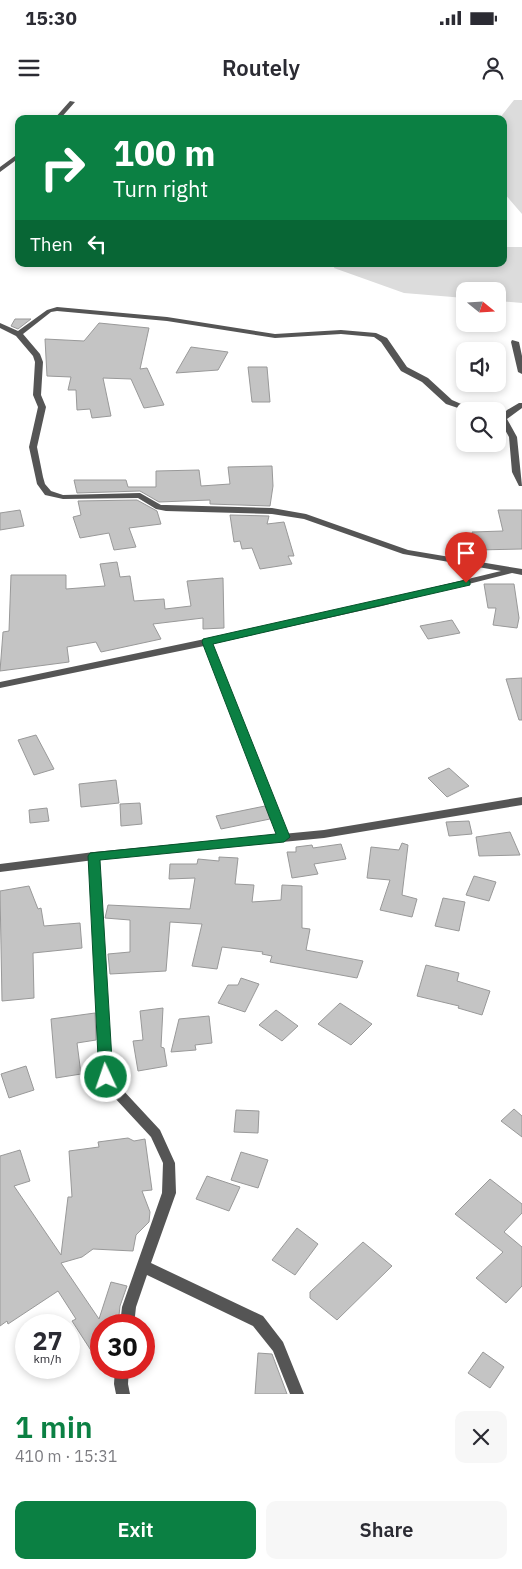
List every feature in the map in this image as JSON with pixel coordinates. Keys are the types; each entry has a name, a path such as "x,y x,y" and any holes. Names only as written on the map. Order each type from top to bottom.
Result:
{"street":[{"path":"61,115 72,102"},
{"path":"0,170 15,158"},
{"path":"19,334 49,311 57,309 176,320 275,336 358,332 376,335 384,340 404,369 426,380 456,406"},
{"path":"0,325 19,334 39,362 37,395 42,407 33,448 41,484 48,493 63,497 140,495 159,507 166,508 272,510 306,517 406,552 522,572"},
{"path":"515,342 522,372"},
{"path":"522,405 502,419 513,437 522,484"},
{"path":"506,412 510,412"},
{"path":"0,685 207,642 451,587 512,571"},
{"path":"207,642 284,837"},
{"path":"0,868 94,856 324,834 522,801"},
{"path":"94,856 106,1077 117,1092 156,1134 169,1163 168,1193 128,1314"},
{"path":"143,1266 258,1321 278,1347 297,1394"},
{"path":"121,1379 123,1394"}],"shaded area":[{"path":"514,100 522,100 522,214 507,196 507,115 502,115"},
{"path":"507,247 522,247 522,303 506,302 506,282 456,282 456,297 404,293 334,267 507,267"}],"building":[{"path":"15,319 31,319 18,329 11,326"},
{"path":"99,323 149,328 140,369 147,368 164,405 144,408 131,379 103,378 111,416 92,418 90,409 77,410 76,390 68,390 71,377 47,376 45,339 84,341"},
{"path":"191,347 228,352 218,370 176,373"},
{"path":"248,367 267,367 270,402 252,402"},
{"path":"272,466 273,486 270,506 210,504 210,500 159,502 140,491 77,493 74,480 126,480 128,487 156,487 156,471 199,470 201,486 230,484 228,467"},
{"path":"137,500 157,511 161,524 129,528 136,547 114,550 109,533 80,538 73,517 81,515 78,501"},
{"path":"20,510 24,526 0,530 0,513"},
{"path":"498,510 522,510 522,549 477,550 472,532 503,531"},
{"path":"230,515 269,516 267,524 284,522 294,556 288,556 292,564 260,569 252,548 242,549 240,541 234,542"},
{"path":"117,562 120,577 130,576 134,601 164,599 165,609 191,606 187,581 223,578 224,628 203,629 203,618 153,624 161,639 101,652 96,642 67,647 69,662 0,671 3,632 9,631 11,575 66,575 66,589 105,586 100,564"},
{"path":"484,584 514,584 519,618 517,628 493,625 496,608 488,608"},
{"path":"452,620 460,633 428,639 420,626"},
{"path":"522,678 522,720 519,720 506,679"},
{"path":"36,735 54,769 34,775 18,740"},
{"path":"449,768 469,786 447,797 428,778"},
{"path":"116,780 119,803 81,807 79,784"},
{"path":"140,803 142,824 121,826 120,804"},
{"path":"265,806 270,819 221,829 216,816"},
{"path":"47,808 49,821 30,823 29,810"},
{"path":"469,821 472,834 449,836 446,822"},
{"path":"510,832 520,855 479,856 476,837"},
{"path":"402,843 408,845 402,895 417,899 412,917 380,910 390,880 367,878 371,847 399,850"},
{"path":"341,844 346,859 314,864 318,874 292,878 287,852 296,852 296,847 312,845 313,848"},
{"path":"219,857 238,858 235,884 254,885 252,902 281,900 282,885 302,886 302,928 310,929 306,950 363,961 357,978 270,962 272,956 262,954 263,952 222,947 217,969 192,966 202,924 170,922 166,971 110,974 108,954 130,952 130,920 105,918 108,905 190,909 195,878 169,879 170,864 197,864 198,859 219,861"},
{"path":"474,876 496,882 489,901 466,895"},
{"path":"29,886 38,909 41,908 44,926 80,923 82,948 33,953 34,998 2,1001 0,891"},
{"path":"443,898 465,902 459,931 435,926"},
{"path":"426,965 459,973 457,981 490,991 482,1015 458,1008 459,1006 417,996"},
{"path":"241,978 259,984 245,1012 218,1003 228,985 238,985"},
{"path":"340,1003 372,1024 351,1045 318,1024"},
{"path":"163,1008 161,1047 164,1048 167,1066 138,1071 133,1041 143,1040 140,1011"},
{"path":"276,1010 298,1026 282,1041 259,1025"},
{"path":"95,1013 96,1040 77,1043 81,1074 56,1078 51,1019"},
{"path":"209,1016 212,1043 195,1045 196,1050 171,1052 179,1019"},
{"path":"26,1066 34,1090 9,1098 1,1074"},
{"path":"514,1109 522,1116 522,1137 501,1121"},
{"path":"236,1110 259,1111 258,1133 234,1132"},
{"path":"128,1138 134,1141 145,1139 152,1190 142,1191 150,1212 149,1222 136,1235 133,1251 93,1249 82,1257 61,1263 96,1314 90,1314 90,1349 80,1333 80,1314 73,1314 58,1291 23,1314 15,1314 15,1319 8,1324 7,1321 0,1326 0,1156 20,1150 30,1181 14,1186 61,1255 68,1197 72,1197 69,1151 99,1147 98,1142"},
{"path":"241,1152 268,1160 258,1188 231,1180"},
{"path":"207,1176 240,1187 229,1211 196,1199"},
{"path":"490,1179 522,1204 522,1213 504,1232 522,1247 522,1286 506,1303 476,1278 503,1252 455,1214"},
{"path":"297,1228 318,1244 295,1275 272,1260"},
{"path":"363,1242 392,1266 337,1320 310,1298 310,1292"},
{"path":"111,1282 127,1286 119,1314 101,1314"},
{"path":"483,1352 504,1367 490,1388 468,1373"},
{"path":"258,1353 272,1354 287,1394 255,1394"}],"route":[{"path":"106,1077 94,856 284,837 207,642 466,583"}]}
